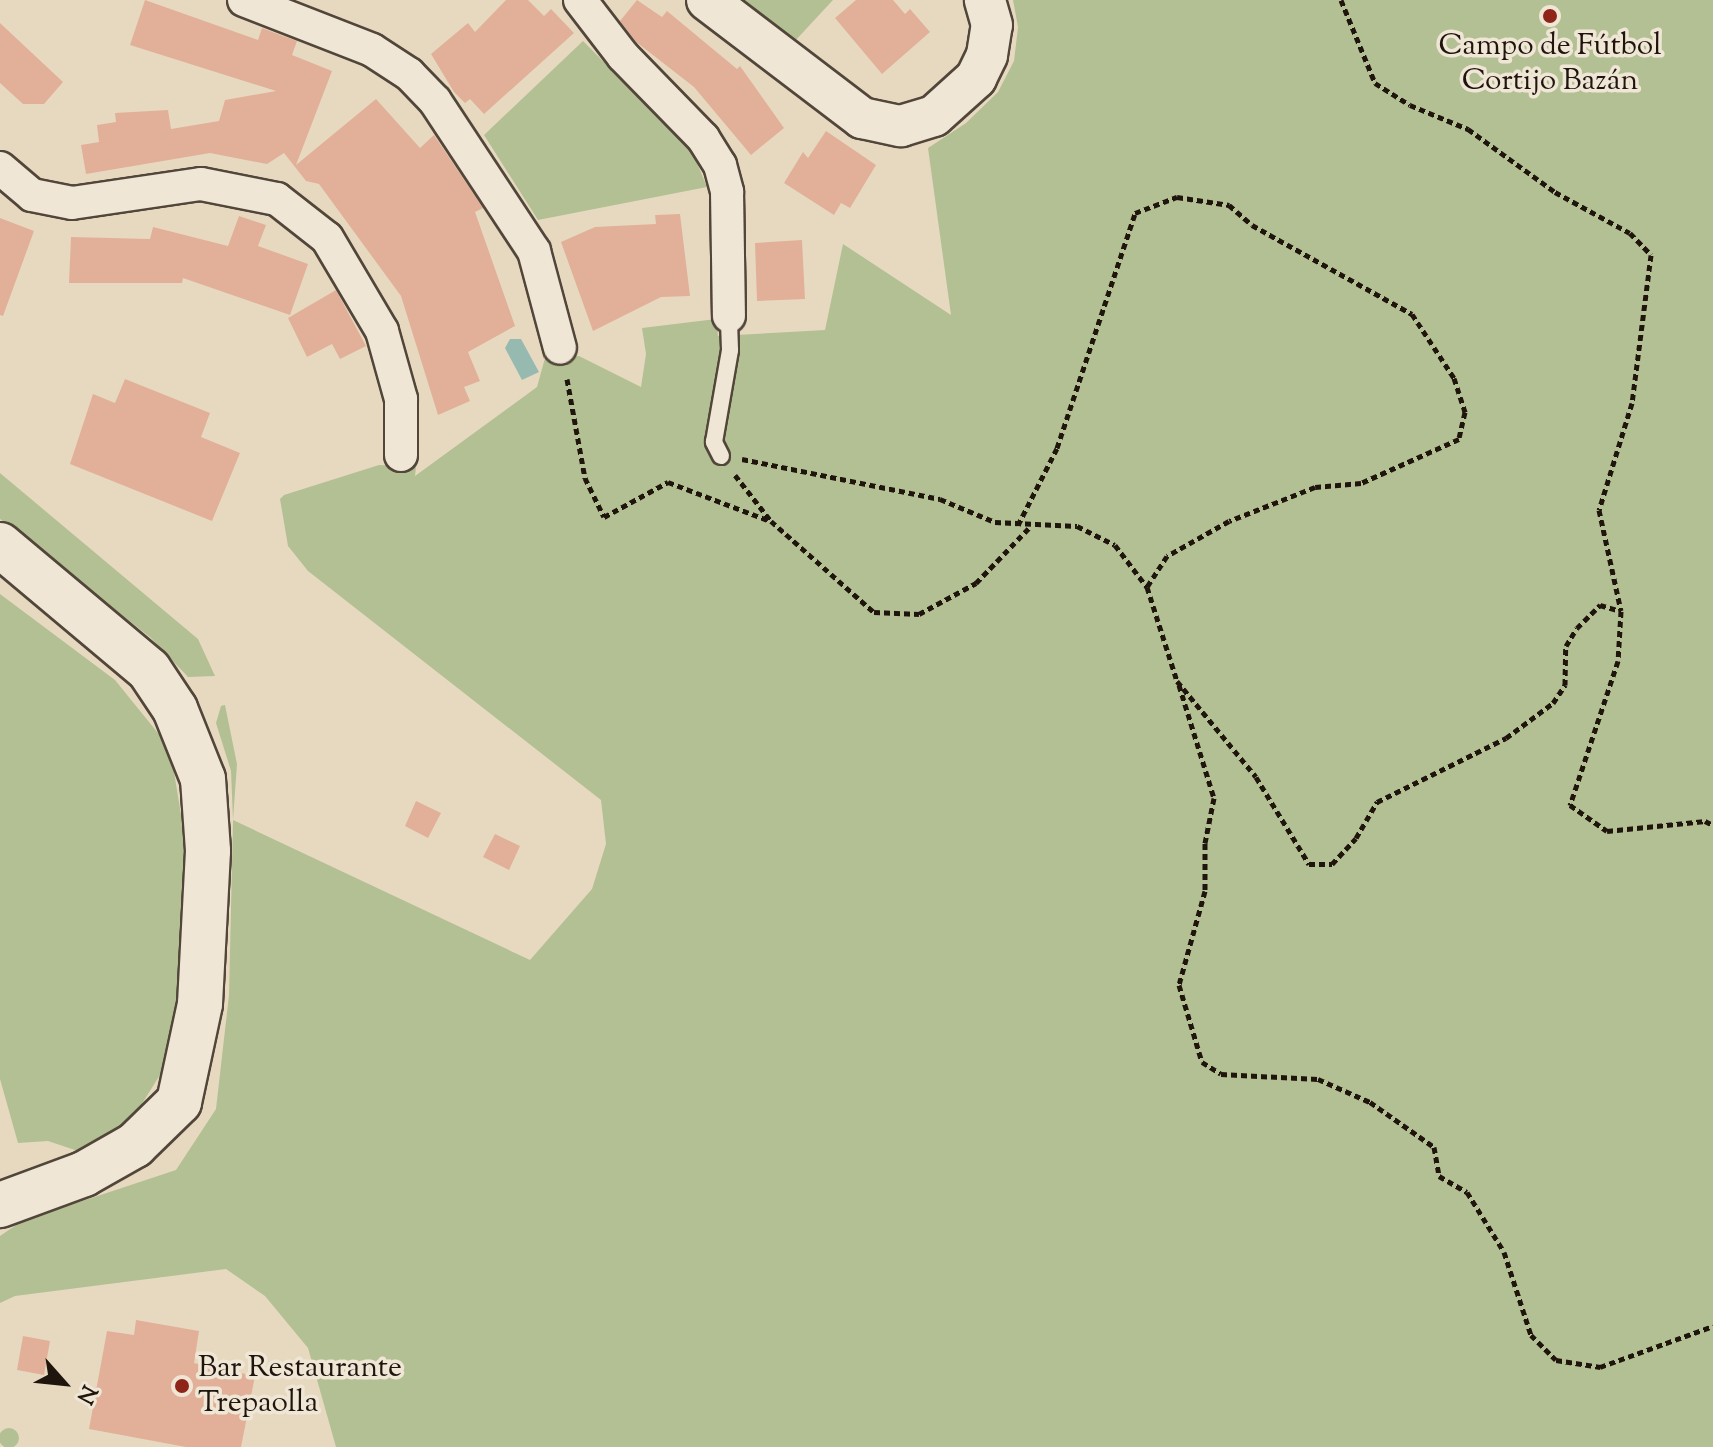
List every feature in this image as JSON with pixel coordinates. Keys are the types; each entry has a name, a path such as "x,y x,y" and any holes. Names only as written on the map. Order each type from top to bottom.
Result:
{"main road":[{"path":"0,545 149,670 167,696 203,779 208,851 200,1004 179,1102 135,1145 84,1174 0,1205"}],"street":[{"path":"244,0 372,50 409,74 435,101 534,251 560,348"},
{"path":"580,0 623,56 703,138 720,165 727,192 729,316"},
{"path":"707,0 862,118 901,126 934,116 976,78 992,25 985,0"},
{"path":"0,168 32,195 72,203 201,184 277,199 327,238 382,331 401,399 401,455"}],"lane":[{"path":"721,456 714,442 730,350 729,316"}],"path":[{"path":"1341,0 1375,83 1410,105 1468,129 1555,192 1630,233 1651,255 1632,403 1599,510 1621,611 1618,661 1570,805 1607,831 1713,825"},
{"path":"1018,525 1057,448 1135,213 1177,197 1229,205 1252,225 1412,314 1454,378 1465,412 1459,439 1361,483 1315,487 1229,521 1167,556 1147,587"},
{"path":"560,348 585,478 604,517 668,482 771,521"},
{"path":"721,456 771,521 874,612 919,614 976,583 1030,527"},
{"path":"721,456 876,484 1018,525 1077,526 1115,545 1147,587 1214,798 1205,843 1205,891 1179,985 1202,1062 1221,1074 1318,1079 1370,1102 1434,1147 1439,1176 1467,1192 1504,1252 1531,1335 1556,1360 1600,1367 1713,1326"},
{"path":"1177,681 1256,777 1309,864 1332,864 1356,838 1377,802 1506,738 1553,703 1565,685 1566,646 1577,628 1600,605 1621,611"}],"green space":[{"path":"740,0 833,0 794,42"},
{"path":"1013,0 1713,0 1713,1447 336,1447 308,1348 265,1296 226,1269 15,1296 0,1303 0,1236 22,1221 176,1170 216,1109 229,995 233,820 530,960 592,889 606,844 601,800 308,571 288,546 280,499 284,495 379,465 416,467 415,476 537,387 545,358 579,356 641,387 646,354 642,328 716,319 718,336 825,330 843,244 951,315 928,148 966,123 998,92 1014,61 1018,27"},
{"path":"583,41 692,151 707,187 538,220 484,135"},
{"path":"0,473 198,639 215,676 188,677 151,638 0,519"},
{"path":"0,594 115,680 162,738 174,772 187,851 175,1013 165,1067 133,1118 87,1154 48,1141 18,1143 0,1079"},
{"path":"225,705 237,764 233,820 231,771 216,723 221,706"},
{"path":"9,1428 16,1431 19,1438 16,1445 9,1448 2,1445 -1,1438 2,1431"}],"water":[{"path":"510,339 521,339 539,372 522,380 505,348"}],"building":[{"path":"145,0 258,40 262,28 297,41 292,55 332,71 296,165 376,99 420,148 434,135 483,208 475,212 515,326 468,352 480,381 464,387 470,401 438,415 401,296 319,184 306,181 284,153 267,164 210,153 86,174 81,145 99,142 97,125 116,122 115,113 168,110 171,129 219,121 225,100 276,91 130,45"},
{"path":"506,0 528,0 544,16 551,9 574,33 484,114 470,99 465,103 454,92 431,54 468,23 475,32"},
{"path":"637,0 662,17 667,11 737,69 740,66 784,128 751,155 694,87 635,41 620,21"},
{"path":"856,0 893,0 905,14 910,9 930,32 882,74 835,18"},
{"path":"0,23 63,82 44,104 23,104 0,83"},
{"path":"826,131 876,165 850,208 841,203 834,215 784,183 803,152 808,158"},
{"path":"680,214 690,296 661,297 593,331 561,242 595,227 656,224 655,215"},
{"path":"239,216 266,225 258,246 308,264 290,315 183,278 182,283 69,283 71,237 150,239 153,227 228,246"},
{"path":"0,218 34,231 3,316 0,315"},
{"path":"802,240 805,299 757,301 755,243"},
{"path":"336,290 366,346 340,359 332,344 307,357 288,318"},
{"path":"125,379 210,413 201,437 240,453 212,521 70,464 93,394 115,403"},
{"path":"416,801 441,813 428,838 405,826"},
{"path":"495,834 520,846 509,870 483,857"},
{"path":"136,1320 199,1331 194,1363 255,1376 241,1447 186,1447 89,1429 107,1331 134,1335"},
{"path":"23,1336 50,1341 44,1375 17,1370"}],"place":[{"name":"Campo de Fútbol Cortijo Bazán","path":"1550,16"},
{"name":"Bar Restaurante Trepaolla","path":"182,1386"}]}
